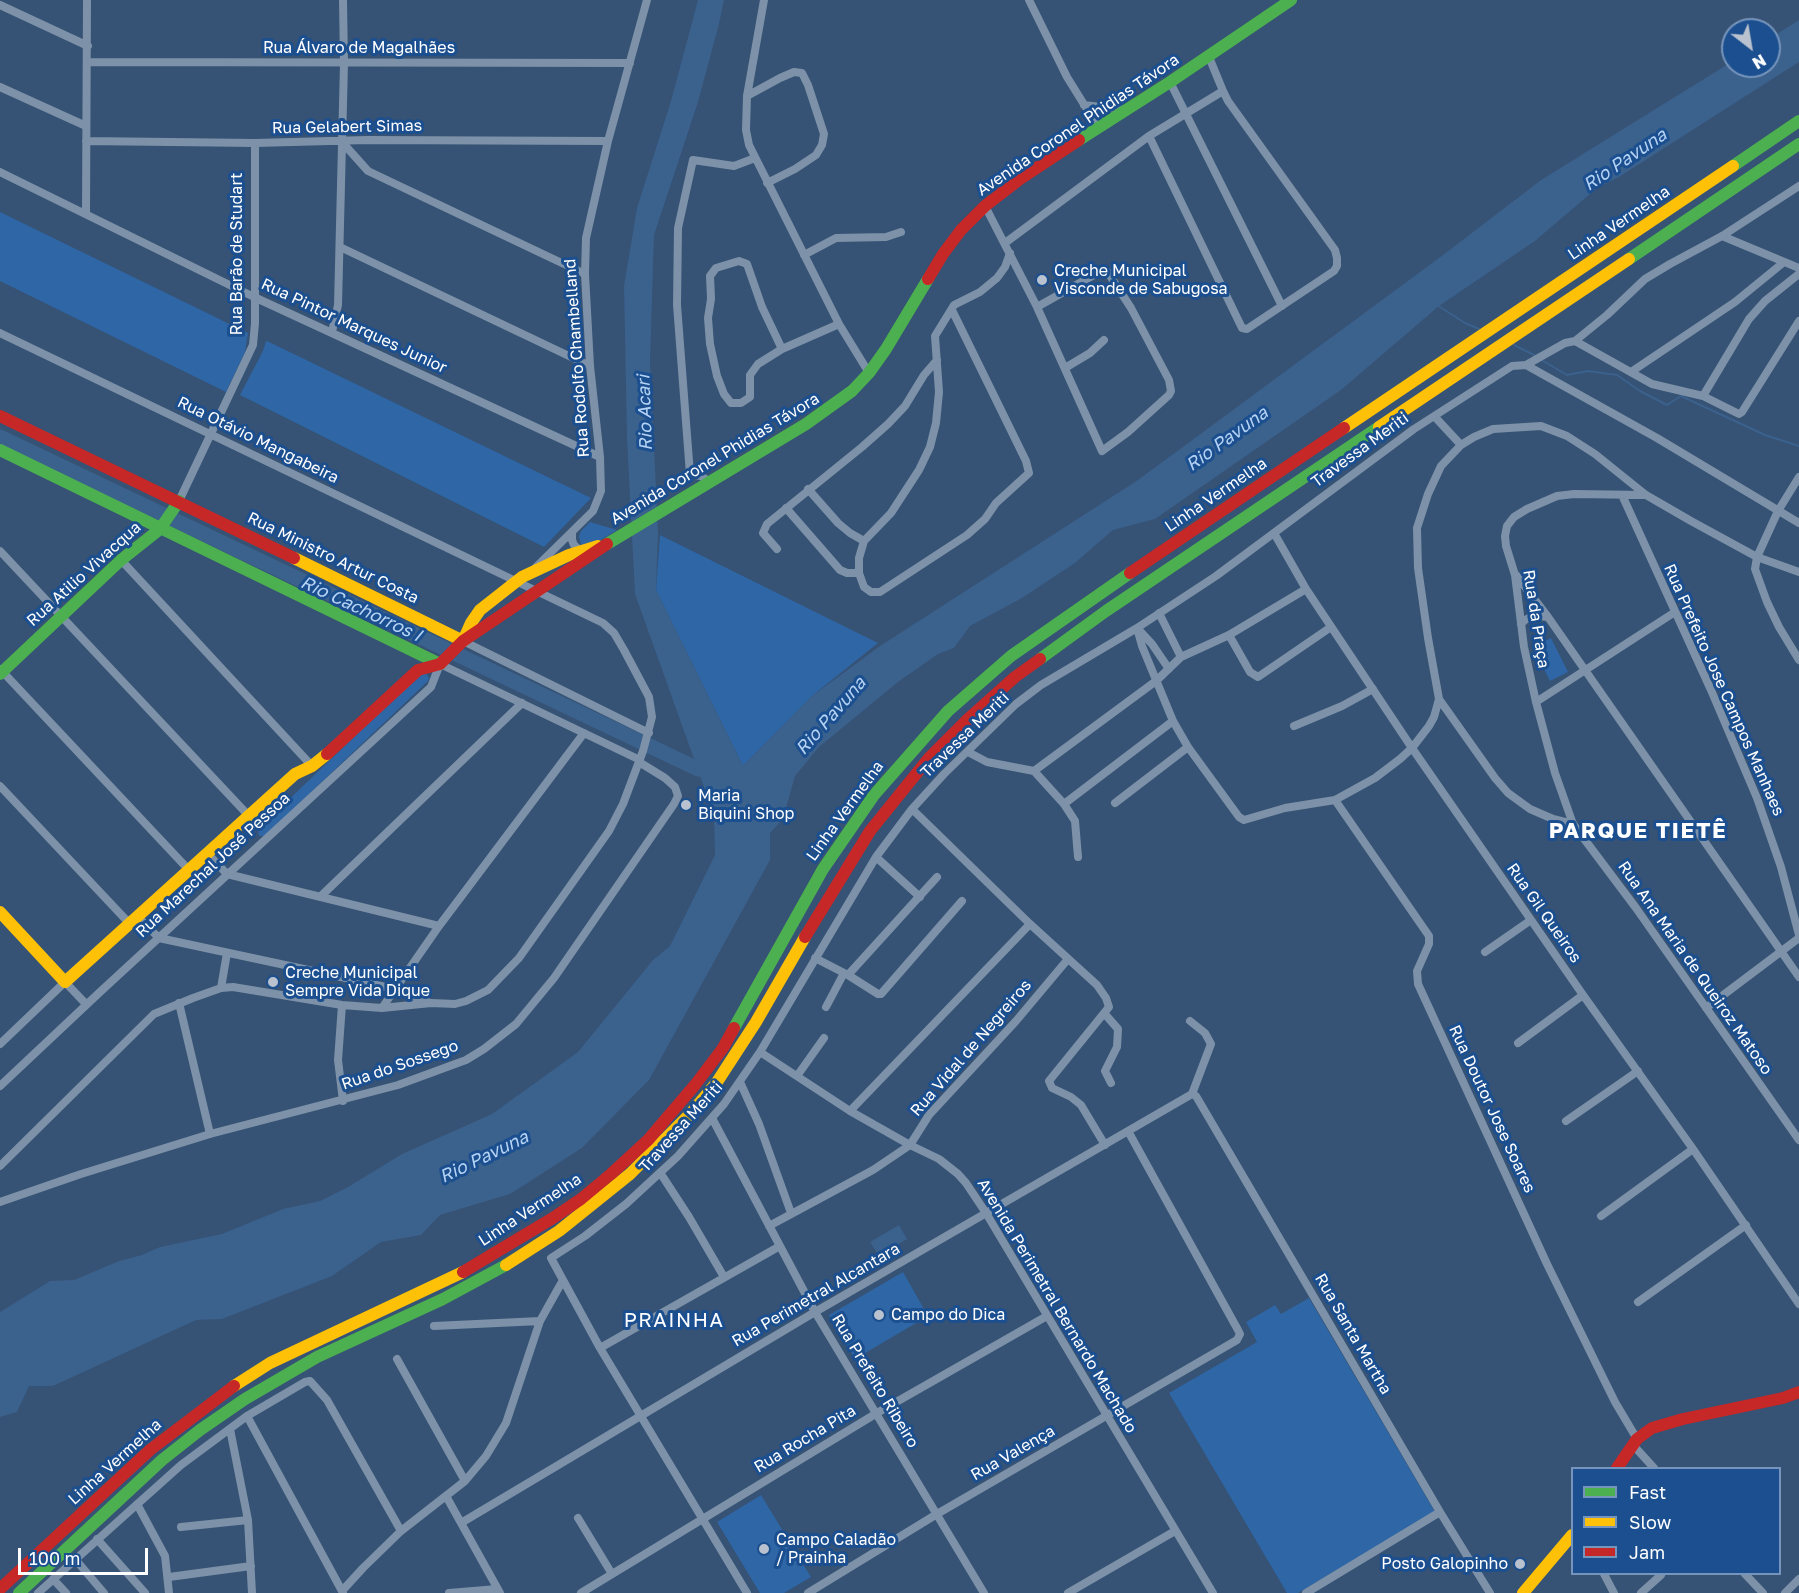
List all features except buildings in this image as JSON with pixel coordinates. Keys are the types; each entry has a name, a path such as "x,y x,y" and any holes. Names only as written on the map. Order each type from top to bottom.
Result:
{"main road":[{"name":"Avenida Coronel Phidias Távora","path":"606,545 830,408 852,391 869,373 886,349 943,254 984,206 1020,179 1209,57 1291,0"},
{"name":"Linha Vermelha","path":"0,1589 150,1450 241,1380 270,1363 466,1271 553,1218 611,1174 660,1126 723,1048 823,869 859,815 890,775 948,711 989,675 1047,629 1799,121"},
{"name":"Linha Vermelha","path":"19,1593 162,1460 200,1430 245,1399 316,1357 492,1274 559,1231 650,1156 717,1082 756,1022 824,904 870,831 929,758 1015,677 1059,644 1799,144"},
{"name":"Rua Ministro Artur Costa","path":"0,416 459,644"},
{"path":"0,450 443,661"},
{"name":"Rua Barão de Studart","path":"162,526 177,504"},
{"name":"Rua Atilio Vivacqua","path":"1,671 121,560 162,526"},
{"name":"Rua Marechal José Pessoa","path":"459,644 476,615 517,580 531,572 606,545"},
{"name":"Rua Marechal José Pessoa","path":"65,982 248,815 295,774 312,766 418,670 443,661 459,644 538,591 583,555"},
{"path":"0,912 65,982"},
{"path":"1618,1467 1635,1442 1653,1428 1783,1398 1799,1392"},
{"path":"1523,1593 1569,1539"}],"street":[{"path":"86,213 87,0"},
{"path":"332,332 338,305 340,247 343,0"},
{"name":"Rua Rodolfo Chambelland","path":"531,572 592,511 601,491 600,457 590,366 584,255 589,220 608,141 647,0"},
{"path":"764,0 747,96 746,130 749,145 838,324 869,373"},
{"path":"1029,0 1067,78 1098,127"},
{"path":"0,5 88,46"},
{"path":"1149,136 1242,328 1247,329 1334,271 1337,258 1331,245 1222,92 1209,57"},
{"name":"Rua Álvaro de Magalhães","path":"88,62 630,63"},
{"path":"747,96 794,72 802,73 824,134 822,145 816,155 795,170 766,183"},
{"path":"1170,82 1282,306"},
{"path":"0,87 86,126"},
{"path":"1005,243 1149,136 1222,92"},
{"path":"1084,105 1125,110"},
{"name":"Rua Gelabert Simas","path":"86,141 255,143 608,141"},
{"path":"342,142 368,171 585,274"},
{"name":"Rua Barão de Studart","path":"177,504 253,345 255,143"},
{"path":"710,482 702,476 690,474 677,304 678,228 693,160 734,166 755,158"},
{"name":"Rua Pintor Marques Junior","path":"0,172 254,297 600,457"},
{"name":"Travessa Meriti","path":"562,1280 550,1257 611,1217 661,1174 712,1118 760,1052 876,857 912,809 944,774 1016,705 1041,685 1137,628 1216,576 1414,429 1505,369 1529,363 1565,343 1575,341 1645,279 1722,237 1799,186"},
{"path":"984,206 1037,307 1102,450 1128,432 1165,400 1171,391 1169,380 1131,308 1107,271 1101,271 1037,307"},
{"path":"804,255 836,238 886,237 901,232"},
{"path":"1722,237 1799,268"},
{"path":"340,247 590,366"},
{"path":"952,310 1026,461 1029,473 1026,479 1004,495 977,527 967,535 880,592 870,592 864,587 859,573 859,558 864,541 891,513 919,470 930,447 936,423 939,392 935,336 957,302 980,292 997,278 1005,267 1010,253"},
{"path":"782,349 762,307 747,264 739,261 716,268 710,276 711,299 708,318 710,344 717,376 724,394 731,403 741,403 750,397 750,375 753,369 782,349 838,324"},
{"path":"1631,372 1735,302 1784,262"},
{"path":"1703,396 1749,319 1765,301 1799,274"},
{"path":"1575,341 1652,384 1703,396 1741,413 1799,321"},
{"name":"Rua Otávio Mangabeira","path":"0,333 603,623 614,633 649,697 652,717 644,751 623,804 609,831 519,958 488,990 455,1004 382,1008 342,1005 233,987 221,988"},
{"path":"1065,368 1090,353 1104,340"},
{"path":"777,549 764,537 763,529 888,424 905,406 924,375 937,360"},
{"path":"1529,363 1799,523"},
{"path":"1435,417 1461,445"},
{"path":"1573,824 1553,819 1518,802 1508,793 1439,699 1418,568 1417,528 1428,494 1441,466 1461,445 1492,429 1541,426 1567,436 1595,454 1646,495 1757,557 1799,572"},
{"path":"1799,477 1778,511 1757,557 1755,568 1767,602 1799,660"},
{"path":"808,489 844,528 864,541"},
{"name":"Rua da Praça","path":"1573,824 1555,773 1536,702 1524,647 1515,575 1506,546 1507,526 1514,517 1557,496 1574,494 1646,495"},
{"name":"Rua Prefeito Jose Campos Manhaes","path":"1623,495 1711,690 1768,826 1799,937"},
{"path":"786,508 840,570 859,573"},
{"path":"572,532 574,545 583,555"},
{"name":"Rua Gil Queiros","path":"1274,533 1306,590 1412,748 1799,1304"},
{"path":"0,550 248,815"},
{"path":"121,560 312,766"},
{"path":"504,574 506,588"},
{"path":"1515,575 1548,617 1799,977"},
{"path":"1034,771 1156,681 1181,657 1229,635 1306,590"},
{"path":"1536,702 1675,612"},
{"path":"1159,613 1181,657"},
{"path":"1521,624 1535,615 1548,617"},
{"path":"1229,635 1250,672 1258,677 1331,627"},
{"path":"1137,628 1142,646 1173,721 1188,747 1239,817 1247,820 1274,811 1335,800 1388,769 1412,748 1434,717 1439,699"},
{"path":"1137,628 1152,644 1169,669"},
{"name":"Rua Ministro Artur Costa","path":"459,644 648,736"},
{"path":"443,661 522,704 639,761"},
{"name":"Rua Marechal José Pessoa","path":"0,1086 431,687 443,661"},
{"path":"1,671 188,869"},
{"path":"1294,726 1342,706 1373,689"},
{"path":"321,896 522,704"},
{"path":"1064,804 1173,721"},
{"path":"382,1008 439,926 584,733"},
{"path":"1115,803 1188,747"},
{"path":"968,752 987,762 1034,771 1064,804 1075,821 1078,857"},
{"name":"Rua do Sossego","path":"0,1202 210,1134 398,1085 466,1060 484,1049 516,1024 554,978 674,804 678,796 675,787 639,761"},
{"path":"0,786 133,920 159,938 394,989 431,1004"},
{"name":"Rua Doutor Jose Soares","path":"1335,800 1429,936 1429,944 1417,971 1418,984 1547,1264 1635,1442 1653,1467"},
{"path":"912,809 1030,924 1097,985 1106,998 1106,1010 1118,1029 1117,1047 1105,1071 1111,1083"},
{"name":"Rua Ana Maria de Queiroz Matoso","path":"1573,824 1636,908 1799,1140"},
{"path":"207,853 227,874 439,926"},
{"path":"876,857 920,897"},
{"path":"826,1007 846,974 937,877"},
{"path":"815,958 878,994 884,993 962,901"},
{"path":"1485,952 1531,920"},
{"path":"850,1111 1030,924"},
{"path":"1706,1008 1799,937"},
{"path":"0,1166 154,1014 221,988 227,953"},
{"name":"Rua Vidal de Negreiros","path":"769,1226 873,1170 910,1145 929,1115 1016,1021 1068,959"},
{"path":"65,982 86,1004"},
{"name":"Rua Marechal José Pessoa","path":"1,1040 65,982"},
{"path":"1518,1043 1582,994"},
{"path":"179,1004 210,1134"},
{"path":"342,1005 338,1059 343,1101"},
{"path":"1106,1010 1049,1080 1052,1088 1071,1097 1086,1112 1106,1145"},
{"path":"1190,1021 1205,1033 1211,1044 1190,1095"},
{"path":"797,1076 824,1038"},
{"name":"Avenida Perimetral Bernardo Machado","path":"760,1052 850,1111 939,1159 950,1166 966,1183 987,1213 1213,1593"},
{"path":"1566,1121 1638,1071"},
{"path":"740,1082 759,1124 790,1213"},
{"name":"Rua Perimetral Alcantara","path":"461,1523 816,1312 1190,1095"},
{"name":"Rua Santa Martha","path":"1190,1095 1196,1096 1490,1593"},
{"name":"Rua Prefeito Ribeiro","path":"712,1118 816,1312 984,1593"},
{"name":"Rua Valença","path":"808,1593 937,1514 1234,1343 1239,1338 1239,1330 1128,1131"},
{"path":"1601,1216 1693,1149"},
{"path":"661,1174 689,1216 724,1277"},
{"path":"1638,1302 1746,1225"},
{"path":"600,1348 780,1246"},
{"path":"248,1416 343,1592 401,1531 465,1481 486,1456 506,1423 540,1321 562,1280"},
{"path":"562,1280 640,1416 747,1593"},
{"name":"Rua Rocha Pita","path":"581,1593 877,1413 1047,1316"},
{"path":"434,1326 540,1321"},
{"path":"397,1359 465,1481"},
{"path":"38,1593 181,1465 248,1416 300,1384 310,1381 327,1400 401,1531"},
{"path":"230,1429 248,1520 252,1593"},
{"path":"446,1496 498,1591 449,1593"},
{"path":"136,1504 165,1556 169,1593"},
{"path":"1306,1593 1440,1512"},
{"path":"578,1518 612,1574"},
{"path":"181,1527 248,1520"},
{"path":"1068,1593 1175,1531"},
{"path":"97,1539 145,1593"},
{"path":"75,1559 104,1593"},
{"path":"169,1577 251,1566"},
{"path":"1605,1575 1614,1593"},
{"path":"1641,1593 1661,1575"},
{"path":"1746,1575 1762,1593"},
{"path":"53,1579 66,1593"},
{"path":"1785,1593 1799,1579"}],"shaded area":[{"path":"0,212 248,333 245,352 226,392 0,281"},
{"path":"266,341 591,498 544,547 240,395"},
{"path":"590,522 617,530 586,547 581,545 579,536"},
{"path":"660,535 878,643 812,696 743,766 656,590"},
{"path":"1551,638 1568,672 1550,681 1533,647"},
{"path":"426,673 428,681 265,836 259,836 258,829 420,674"},
{"name":"Campo do Dica","path":"903,1272 928,1316 855,1359 829,1315"},
{"path":"1309,1298 1435,1512 1298,1593 1287,1593 1169,1393 1257,1342 1246,1322 1275,1305 1281,1314"},
{"name":"Campo Caladão / Prainha","path":"761,1495 811,1577 784,1593 760,1593 717,1522"}],"water":[{"path":"698,0 724,0 698,102 654,235 650,362 658,533 656,590 743,766 812,696 880,646 1138,480 1541,180 1721,68 1721,78 1774,78 1619,177 1597,188 1535,241 1439,306 1341,390 1155,519 1113,530 1075,563 1022,598 970,626 954,648 938,654 898,682 819,747 795,776 783,819 770,833 770,860 649,1080 582,1148 510,1194 440,1215 421,1235 381,1242 332,1276 222,1319 196,1320 53,1386 29,1386 17,1412 0,1417 0,1312 50,1281 74,1280 160,1247 222,1234 283,1209 320,1201 402,1154 492,1114 578,1052 653,960 670,946 715,855 714,815 635,594 627,439 624,286 637,208 671,101"},
{"path":"1799,20 1799,62 1781,74 1781,31"},
{"path":"899,1225 907,1239 879,1256 870,1242"}],"waterway":[{"path":"1437,305 1479,329"},
{"path":"1514,345 1536,356"},
{"path":"1540,359 1567,375 1588,371 1617,375 1640,391 1667,405 1681,396 1765,435 1799,446"},
{"name":"Rio Cachorros I","path":"0,437 698,769 716,773"}],"traffic: fast":[{"path":"1079,140 1291,0"},
{"path":"1733,166 1799,121"},
{"path":"1629,259 1799,144"},
{"path":"607,544 806,424 852,391 869,373 886,349 928,279"},
{"path":"1040,659 1106,611 1379,427"},
{"path":"0,450 440,664"},
{"path":"0,674 121,560 160,529 179,501"},
{"path":"734,1028 823,869 874,795 948,711 1011,656 1130,573"},
{"path":"19,1593 162,1460 245,1399 317,1357 443,1299 506,1265"}],"traffic: slow":[{"path":"1344,428 1733,166"},
{"path":"1379,427 1629,259"},
{"path":"463,641 480,610 522,577 569,555 598,546"},
{"path":"294,558 463,641"},
{"path":"0,912 65,982 295,774 312,766 327,754"},
{"path":"506,1265 559,1231 630,1174 691,1113 717,1082 756,1022 805,937"},
{"path":"234,1386 270,1363 463,1272"},
{"path":"1523,1593 1571,1536"}],"traffic: jam":[{"path":"928,279 961,230 985,206 1020,179 1079,140"},
{"path":"0,416 294,558"},
{"path":"1130,573 1344,428"},
{"path":"327,754 418,670 440,664 463,641 607,544"},
{"path":"805,937 870,831 929,758 1015,677 1040,659"},
{"path":"463,1272 553,1218 611,1174 648,1140 695,1085 723,1048 734,1028"},
{"path":"0,1589 150,1450 234,1386"},
{"path":"1618,1467 1637,1439 1652,1428 1683,1419 1783,1398 1799,1392"}],"place":[{"name":"Creche Municipal Visconde de Sabugosa","path":"1042,280"},
{"name":"Maria Biquini Shop","path":"686,805"},
{"name":"Creche Municipal Sempre Vida Dique","path":"273,982"},
{"name":"Campo do Dica","path":"879,1315"},
{"name":"Campo Caladão / Prainha","path":"764,1549"},
{"name":"Posto Galopinho","path":"1520,1564"}],"district":[{"name":"PARQUE TIETÊ","path":"1638,831"},
{"name":"PRAINHA","path":"674,1321"}],"water label":[{"name":"Rio Pavuna","path":"1625,160"},
{"name":"Rio Acari","path":"645,413"},
{"name":"Rio Pavuna","path":"1227,439"},
{"name":"Rio Pavuna","path":"831,716"},
{"name":"Rio Pavuna","path":"484,1157"}]}
